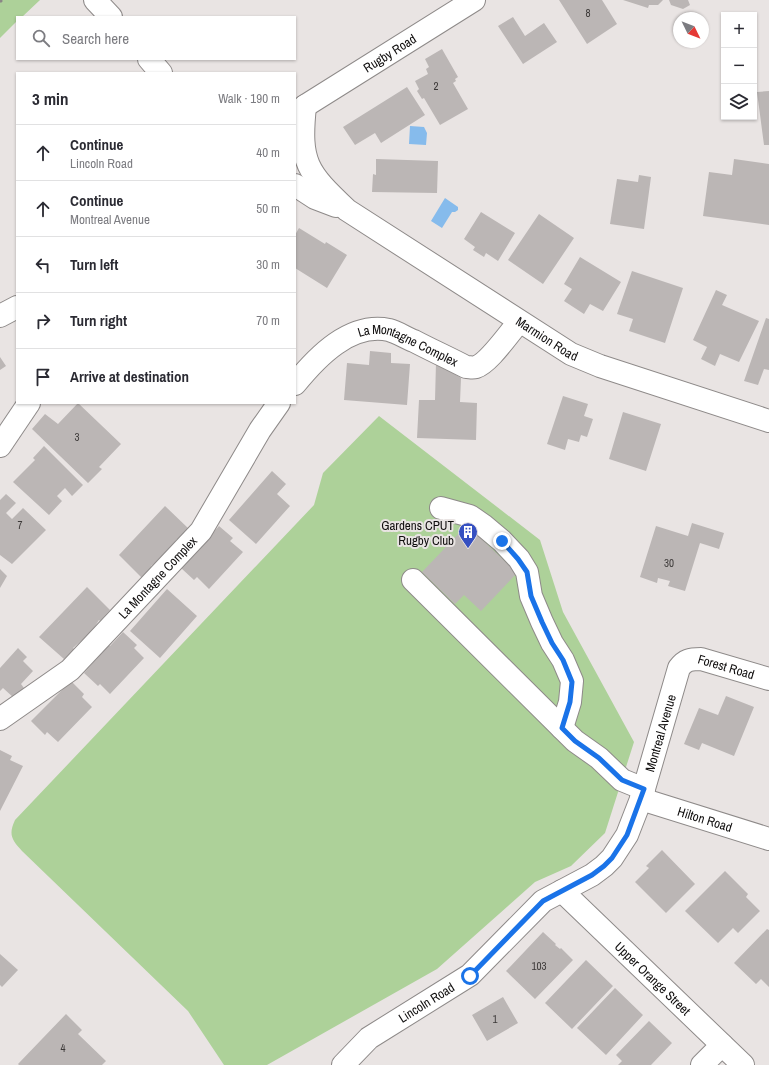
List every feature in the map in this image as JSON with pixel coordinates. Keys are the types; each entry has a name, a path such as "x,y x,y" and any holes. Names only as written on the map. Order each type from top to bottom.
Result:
{"street":[{"path":"95,0 110,16"},
{"name":"Rugby Road","path":"298,108 474,0"},
{"path":"150,60 160,72"},
{"name":"Marmion Road","path":"298,108 307,161 318,182 347,210 519,322 571,354 769,421"},
{"name":"Marmion Road","path":"296,186 315,198 347,210"},
{"path":"0,316 16,307"},
{"name":"La Montagne Complex","path":"296,383 322,356 348,336 360,331 374,328 390,330 466,367 473,368 478,366 496,350 519,322"},
{"path":"0,446 27,404"},
{"name":"La Montagne Complex","path":"0,719 70,670 201,530 260,430 278,404"},
{"path":"440,508 470,516 483,525 502,541 527,572 531,596 552,643 563,660 572,682 570,702 562,728"},
{"name":"Hilton Road","path":"413,580 575,741 599,758 622,780 642,794 769,839"},
{"name":"Forest Road","path":"684,662 691,659 701,659 769,679"},
{"name":"Montreal Avenue","path":"562,891 592,875 604,866 612,858 627,835 642,794 679,668 684,662"},
{"name":"Upper Orange Street","path":"562,891 742,1065"},
{"name":"Lincoln Road","path":"343,1065 359,1046 369,1038 470,976 543,901 562,891"},
{"path":"702,1065 722,1045"}],"green space":[{"path":"0,0 40,0 23,16 16,16 16,22 0,38"},
{"path":"379,416 540,540 563,612 634,742 605,833 571,866 535,882 437,969 267,1065 224,1065 188,1011 22,851 12,837 13,825 15,820 314,505 323,473"}],"water":[{"path":"410,126 424,127 427,133 426,145 409,144"},
{"path":"445,198 458,207 458,210 452,212 442,228 431,221"}],"building":[{"path":"559,0 602,0 617,24 587,44"},
{"path":"623,0 663,0 658,5 649,5 648,8"},
{"path":"669,0 688,0 690,5 683,9 671,5"},
{"path":"513,17 525,36 544,23 557,42 523,64 498,26"},
{"path":"442,49 458,77 453,83 468,109 440,125 424,98 422,99 417,91 419,89 415,81 428,74 426,69 429,67 425,59"},
{"path":"407,87 425,115 381,143 375,133 355,145 343,127"},
{"path":"769,91 769,145 764,145 757,92"},
{"path":"376,159 438,161 437,193 372,192 373,174 376,175"},
{"path":"734,159 769,164 769,225 703,216 709,172 732,175"},
{"path":"639,175 651,177 644,229 610,224 617,179 638,182"},
{"path":"481,212 515,233 498,261 486,253 484,257 473,250 475,247 464,239"},
{"path":"539,214 574,238 543,284 508,260"},
{"path":"299,228 347,255 327,288 296,269 296,233"},
{"path":"580,257 621,282 603,311 590,304 584,314 564,301 572,289 564,284"},
{"path":"632,271 683,288 665,343 629,331 633,319 617,314"},
{"path":"716,290 727,295 722,305 759,321 739,362 720,354 715,366 701,359 707,347 693,340"},
{"path":"766,318 769,319 769,370 764,369 758,385 744,381"},
{"path":"370,351 391,353 391,363 410,364 407,405 344,400 347,363 369,365"},
{"path":"0,357 6,366 0,370"},
{"path":"436,363 461,378 460,402 477,403 476,440 417,438 419,400 435,400"},
{"path":"563,396 588,404 584,416 593,419 587,437 581,435 579,442 568,439 565,450 547,444"},
{"path":"77,404 79,404 121,444 99,467 102,469 88,483 32,429 45,414 58,424"},
{"path":"623,412 661,424 646,471 609,459"},
{"path":"44,446 83,485 72,496 65,488 57,496 62,501 49,515 13,482 35,460 33,458"},
{"path":"272,471 286,484 277,494 290,506 256,544 229,520"},
{"path":"6,494 16,503 6,513 12,519 23,508 46,530 12,564 0,555 0,500"},
{"path":"165,506 189,529 178,540 177,539 162,558 151,566 152,567 142,578 119,555"},
{"path":"692,523 724,533 719,549 700,543 685,591 668,586 670,581 658,578 657,583 640,577 656,526 688,536"},
{"name":"Gardens CPUT Rugby Club","path":"467,525 517,573 481,611 464,595 455,604 422,572"},
{"path":"219,526 233,538 230,541 243,552 209,589 197,577 194,580 181,568"},
{"path":"0,569 7,576 0,588"},
{"path":"87,587 110,610 100,621 99,620 92,631 73,648 74,649 64,659 39,637"},
{"path":"167,589 197,616 160,658 130,631"},
{"path":"123,632 137,645 134,648 144,658 110,694 100,684 98,686 84,673"},
{"path":"18,648 27,657 23,661 33,671 21,684 24,688 14,698 3,688 0,691 0,668"},
{"path":"71,681 84,694 82,697 92,707 58,742 47,732 45,735 31,721"},
{"path":"726,696 754,707 734,756 702,743 699,750 684,744 699,708 718,715"},
{"path":"0,750 12,756 10,760 23,766 0,811"},
{"path":"662,850 695,884 666,913 635,882 649,868 646,866"},
{"path":"725,871 748,894 746,897 760,911 738,933 733,928 718,943 685,911"},
{"path":"767,929 769,930 769,987 761,979 756,984 734,963"},
{"path":"543,932 556,944 555,945 560,949 561,948 573,960 535,999 506,971"},
{"path":"0,954 18,970 2,987 0,985"},
{"path":"586,960 613,986 572,1029 545,1003"},
{"path":"615,988 643,1015 606,1055 577,1028"},
{"path":"503,997 518,1023 487,1041 472,1015"},
{"path":"66,1014 82,1030 78,1034 106,1061 102,1065 19,1065 18,1064"},
{"path":"649,1021 672,1043 651,1065 618,1065 622,1061 616,1055"}],"place":[{"name":"Gardens CPUT Rugby Club","path":"468,549"}],"route":[{"path":"470,976 543,901 592,875 612,858 627,835 644,789 622,780 599,758 575,741 562,728 570,702 572,682 563,660 552,643 531,596 527,572 502,541"}]}
